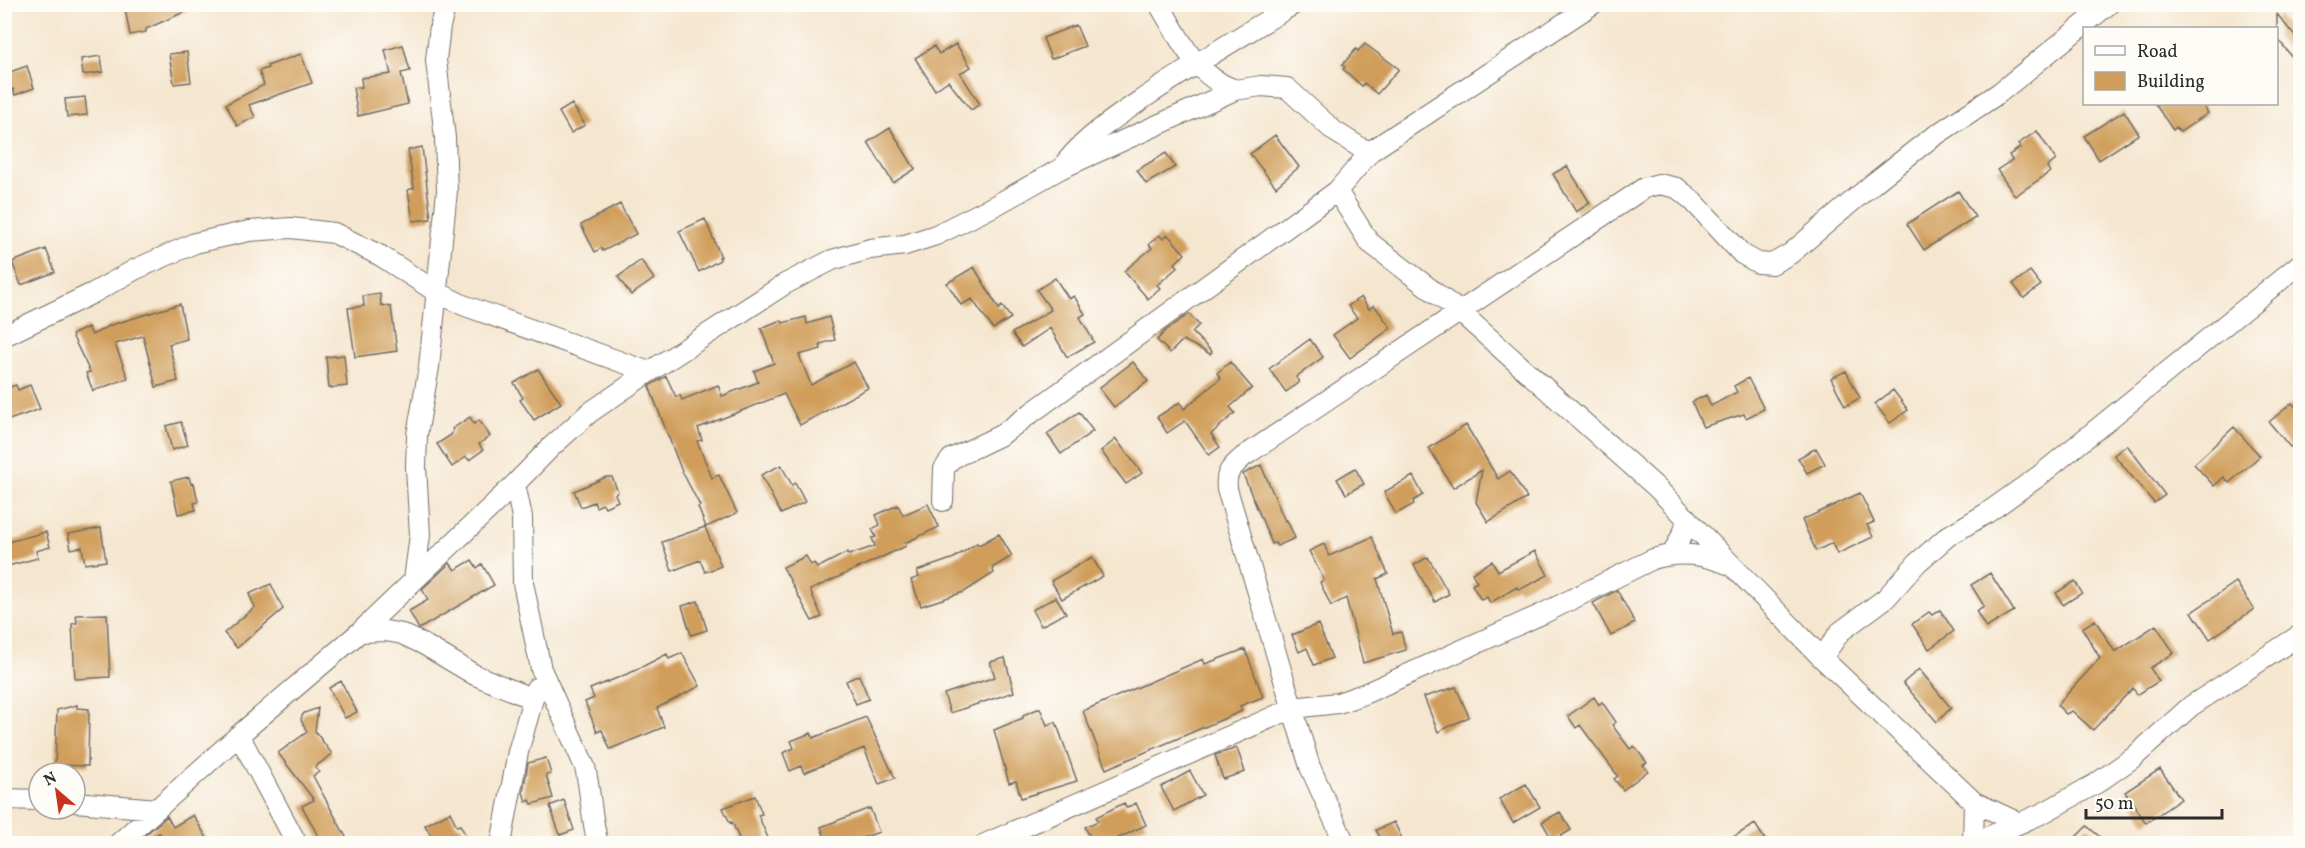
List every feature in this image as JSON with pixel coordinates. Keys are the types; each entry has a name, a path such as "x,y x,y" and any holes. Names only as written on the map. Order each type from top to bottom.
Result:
{"street":[{"path":"414,580 420,535 416,467 417,435 429,368 447,190 445,138 436,60 440,26 446,4"},
{"path":"1159,4 1195,63 1215,81 1235,90"},
{"path":"1060,169 1077,148 1115,118 1195,63 1294,4"},
{"path":"943,501 944,469 951,459 1001,435 1337,191 1371,151 1593,4"},
{"path":"1345,843 1310,766 1227,489 1226,477 1232,467 1243,457 1459,310 1644,188 1659,184 1677,188 1693,201 1742,254 1758,263 1772,264 1790,254 1927,141 1999,93 2109,4"},
{"path":"118,843 239,735 360,632 589,413 785,284 832,260 870,249 905,245 936,235 996,206 1060,169 1235,90 1261,86 1287,88 1334,131 1361,148 1371,151"},
{"path":"1337,191 1368,242 1459,310 1657,488 1822,658 1974,802 2017,822"},
{"path":"4,336 93,293 136,269 195,243 249,231 291,228 334,233 381,256 435,291 472,309 649,372"},
{"path":"1822,658 1840,632 1886,598 1917,563 1948,536 1987,513 2039,476 2301,264"},
{"path":"1432,329 1437,292"},
{"path":"515,484 522,517 523,583 541,669 585,767 591,813 598,843"},
{"path":"1673,553 1684,531 1687,518"},
{"path":"985,843 1293,708 1338,703 1364,694 1542,614 1639,565 1673,553 1712,558 1733,566"},
{"path":"360,632 386,631 402,634 475,675 533,699"},
{"path":"1799,634 1840,632"},
{"path":"1974,802 1973,843 2017,822 2043,813 2097,783 2134,757 2191,706 2301,635"},
{"path":"501,843 518,752 541,669"},
{"path":"239,735 297,843"},
{"path":"4,799 27,800"},
{"path":"87,803 156,809"}],"building":[{"path":"124,4 202,4 146,29 146,32 130,35"},
{"path":"2277,14 2301,44 2301,68 2278,39"},
{"path":"1076,25 1085,46 1051,59 1043,38"},
{"path":"956,44 971,67 960,73 980,104 971,110 948,81 935,90 915,58 934,46 939,54"},
{"path":"1365,44 1399,69 1377,94 1364,83 1362,86 1343,69 1345,67 1342,65 1356,49 1358,51"},
{"path":"403,45 410,71 401,73 408,104 358,116 353,88 362,87 361,78 391,74 385,50"},
{"path":"187,52 191,82 174,84 169,54"},
{"path":"301,54 312,83 249,105 255,117 237,126 226,104 264,85 259,71"},
{"path":"101,56 103,72 83,75 81,59"},
{"path":"27,66 34,88 15,95 13,89 4,92 4,74"},
{"path":"85,97 87,115 67,117 65,99"},
{"path":"572,104 585,125 571,133 559,112"},
{"path":"2156,105 2203,105 2208,113 2180,132 2176,127 2173,130"},
{"path":"2124,111 2139,134 2099,160 2084,136"},
{"path":"890,128 915,169 893,183 868,142"},
{"path":"2037,131 2056,160 2047,167 2050,172 2015,196 1997,170 2012,160 2009,155 2020,148 2018,144"},
{"path":"1275,135 1299,167 1276,187 1250,154"},
{"path":"422,147 431,219 413,221 408,190 414,188 408,150"},
{"path":"1166,153 1175,167 1146,184 1137,170"},
{"path":"1567,166 1590,203 1576,212 1553,174"},
{"path":"1958,191 1975,217 1924,250 1907,224"},
{"path":"620,204 636,234 603,251 601,248 595,252 581,225"},
{"path":"705,219 721,257 719,257 720,260 699,272 679,231"},
{"path":"1159,235 1163,239 1168,235 1185,254 1175,263 1178,267 1157,285 1160,288 1148,299 1124,271 1152,248 1149,244"},
{"path":"46,249 55,272 21,285 12,262"},
{"path":"641,260 654,279 631,295 618,277"},
{"path":"974,267 999,309 1002,306 1011,318 993,329 972,299 961,305 947,283"},
{"path":"2030,271 2041,285 2024,298 2013,284"},
{"path":"1055,278 1069,299 1074,296 1085,314 1080,317 1094,342 1067,357 1050,328 1022,347 1012,333 1051,310 1037,290"},
{"path":"380,294 381,305 391,307 397,351 355,357 348,308 364,306 363,296"},
{"path":"1361,297 1369,309 1374,305 1391,328 1350,358 1333,335 1357,318 1348,306"},
{"path":"180,304 187,339 169,344 178,381 156,387 143,336 115,344 128,378 93,391 86,373 90,372 72,335 88,327 92,335 111,325"},
{"path":"1189,314 1199,325 1192,332 1212,352 1210,354 1183,340 1170,353 1157,340 1165,331"},
{"path":"806,317 807,324 829,317 835,340 820,344 821,349 799,355 811,385 854,362 868,388 800,425 784,394 698,428 702,440 697,441 712,478 719,475 737,513 706,527 698,507 700,506 681,469 649,386 666,376 676,397 680,395 682,400 718,385 722,396 758,382 754,371 774,363 761,328 781,320 783,323"},
{"path":"1310,339 1323,357 1296,377 1299,382 1286,392 1269,369"},
{"path":"344,355 347,386 329,388 326,357"},
{"path":"1133,362 1148,381 1114,407 1099,388"},
{"path":"1230,362 1252,388 1230,407 1235,413 1211,434 1220,447 1209,455 1185,421 1167,433 1157,417 1180,402 1184,409 1221,378 1217,373"},
{"path":"538,369 561,403 534,420 520,400 523,398 514,383"},
{"path":"1846,371 1860,398 1845,406 1831,378"},
{"path":"1748,378 1764,409 1746,418 1744,414 1703,427 1692,402 1706,395 1711,406 1737,392 1734,386"},
{"path":"16,385 18,390 30,385 40,409 9,420 4,409 4,389"},
{"path":"1893,390 1908,410 1890,423 1875,404"},
{"path":"2292,403 2301,413 2301,438 2290,447 2269,422"},
{"path":"1079,412 1093,431 1061,454 1047,434"},
{"path":"470,417 474,424 479,420 490,436 479,444 483,450 469,460 466,457 452,467 437,444 451,435 452,429"},
{"path":"181,422 188,445 172,450 166,426"},
{"path":"1466,425 1498,479 1510,471 1527,498 1488,522 1476,502 1482,470 1453,488 1429,448"},
{"path":"2234,427 2260,456 2229,483 2224,477 2214,486 2194,464"},
{"path":"1116,439 1142,473 1126,484 1101,451"},
{"path":"2127,445 2165,495 2154,503 2114,455"},
{"path":"1816,448 1825,464 1807,473 1798,458"},
{"path":"781,465 792,485 795,483 805,502 781,514 761,475"},
{"path":"1261,465 1285,521 1287,520 1295,538 1277,546 1275,543 1272,544 1243,474"},
{"path":"1355,468 1364,484 1346,494 1337,479"},
{"path":"1413,476 1423,495 1413,501 1414,504 1396,514 1384,492"},
{"path":"189,477 191,484 194,483 198,502 194,503 196,510 178,514 171,481"},
{"path":"606,477 612,477 618,492 615,494 618,501 605,507 603,504 596,507 594,502 581,507 574,491"},
{"path":"1860,493 1874,522 1867,525 1873,537 1837,554 1832,543 1816,551 1802,520"},
{"path":"928,504 939,527 905,543 906,546 810,590 822,617 812,621 783,567 806,556 811,565 814,563 817,568 848,552 849,555 875,546 872,538 876,537 872,529 880,525 876,515 898,505 903,515"},
{"path":"705,527 721,566 705,572 700,560 672,571 662,542"},
{"path":"101,528 106,561 85,564 82,547 71,549 68,534"},
{"path":"46,532 50,547 36,551 38,558 4,567 4,543"},
{"path":"999,534 1012,556 992,568 994,573 964,592 921,606 911,580 919,577 917,571 954,558 977,543 979,545"},
{"path":"1372,537 1388,574 1377,579 1393,634 1401,632 1406,650 1363,663 1346,598 1331,606 1320,582 1324,580 1309,551 1324,544 1329,556"},
{"path":"1535,551 1548,575 1519,590 1517,587 1490,603 1487,597 1481,600 1472,585 1477,582 1472,573 1492,561 1498,571"},
{"path":"1092,557 1103,576 1062,599 1051,581"},
{"path":"1428,557 1449,594 1435,602 1414,565"},
{"path":"472,560 477,568 482,564 494,585 419,629 409,611 428,600 422,589 450,563 455,570"},
{"path":"1990,573 2014,611 1986,628 1976,611 1984,606 1971,585"},
{"path":"2075,581 2082,593 2063,605 2056,593"},
{"path":"2236,582 2254,609 2210,639 2192,612"},
{"path":"271,584 283,609 237,648 224,633 255,607 249,594"},
{"path":"1617,590 1635,623 1611,636 1593,603"},
{"path":"1056,597 1066,613 1041,626 1032,610"},
{"path":"698,601 707,630 691,635 682,606"},
{"path":"1940,610 1954,631 1929,649 1912,624 1929,612 1932,615"},
{"path":"107,614 110,677 75,679 72,624 77,623 76,615"},
{"path":"2095,620 2115,652 2156,625 2174,653 2150,668 2159,681 2137,695 2133,688 2093,730 2072,711 2066,714 2057,705 2100,658 2082,628"},
{"path":"1318,624 1332,658 1314,665 1307,648 1299,652 1292,635"},
{"path":"1245,649 1263,697 1240,706 1242,711 1106,769 1083,711 1203,659 1205,664"},
{"path":"682,653 700,686 657,708 664,727 610,749 602,730 597,732 585,702 594,698 590,689 632,672 667,654 669,659"},
{"path":"1005,658 1014,692 950,713 944,694 995,677 990,662"},
{"path":"1919,669 1951,708 1937,722 1903,683"},
{"path":"859,675 869,699 856,704 846,681"},
{"path":"341,681 357,712 345,718 329,688"},
{"path":"1456,687 1469,717 1438,732 1424,697"},
{"path":"1594,697 1599,705 1602,702 1616,722 1612,725 1630,749 1634,746 1647,763 1643,765 1648,771 1623,790 1614,779 1618,776 1580,725 1576,728 1568,716"},
{"path":"77,705 77,708 89,709 88,766 87,761 55,761 57,710"},
{"path":"318,708 315,731 332,754 315,767 319,772 313,776 347,839 338,843 322,843 302,806 314,800 278,753 307,732 301,720 302,716"},
{"path":"1040,708 1047,725 1056,722 1077,781 1021,798 1016,781 1009,783 994,730"},
{"path":"866,717 895,778 879,784 864,748 804,773 801,766 790,771 783,753 794,748 791,741 811,733 813,738"},
{"path":"1237,748 1245,772 1223,779 1215,755"},
{"path":"546,758 551,774 546,775 553,798 532,804 530,800 526,802 523,792 528,763"},
{"path":"2160,769 2181,799 2146,823 2125,792"},
{"path":"1190,771 1203,795 1174,811 1161,787"},
{"path":"1526,784 1540,807 1513,823 1499,799"},
{"path":"755,796 762,814 758,815 768,838 755,843 741,843 723,808"},
{"path":"564,800 574,830 560,835 550,806"},
{"path":"1124,803 1126,808 1136,803 1146,825 1108,843 1093,843 1085,827 1098,821 1096,817"},
{"path":"870,808 879,832 849,843 827,843 821,827"},
{"path":"450,812 470,843 435,843 425,825"},
{"path":"1560,812 1571,830 1553,841 1542,822"},
{"path":"193,815 207,838 197,843 166,843 160,833 136,843 167,816 173,827"},
{"path":"1394,822 1404,843 1383,843 1376,830"},
{"path":"1755,824 1767,843 1723,843"},
{"path":"2087,826 2107,843 2070,843"}]}
